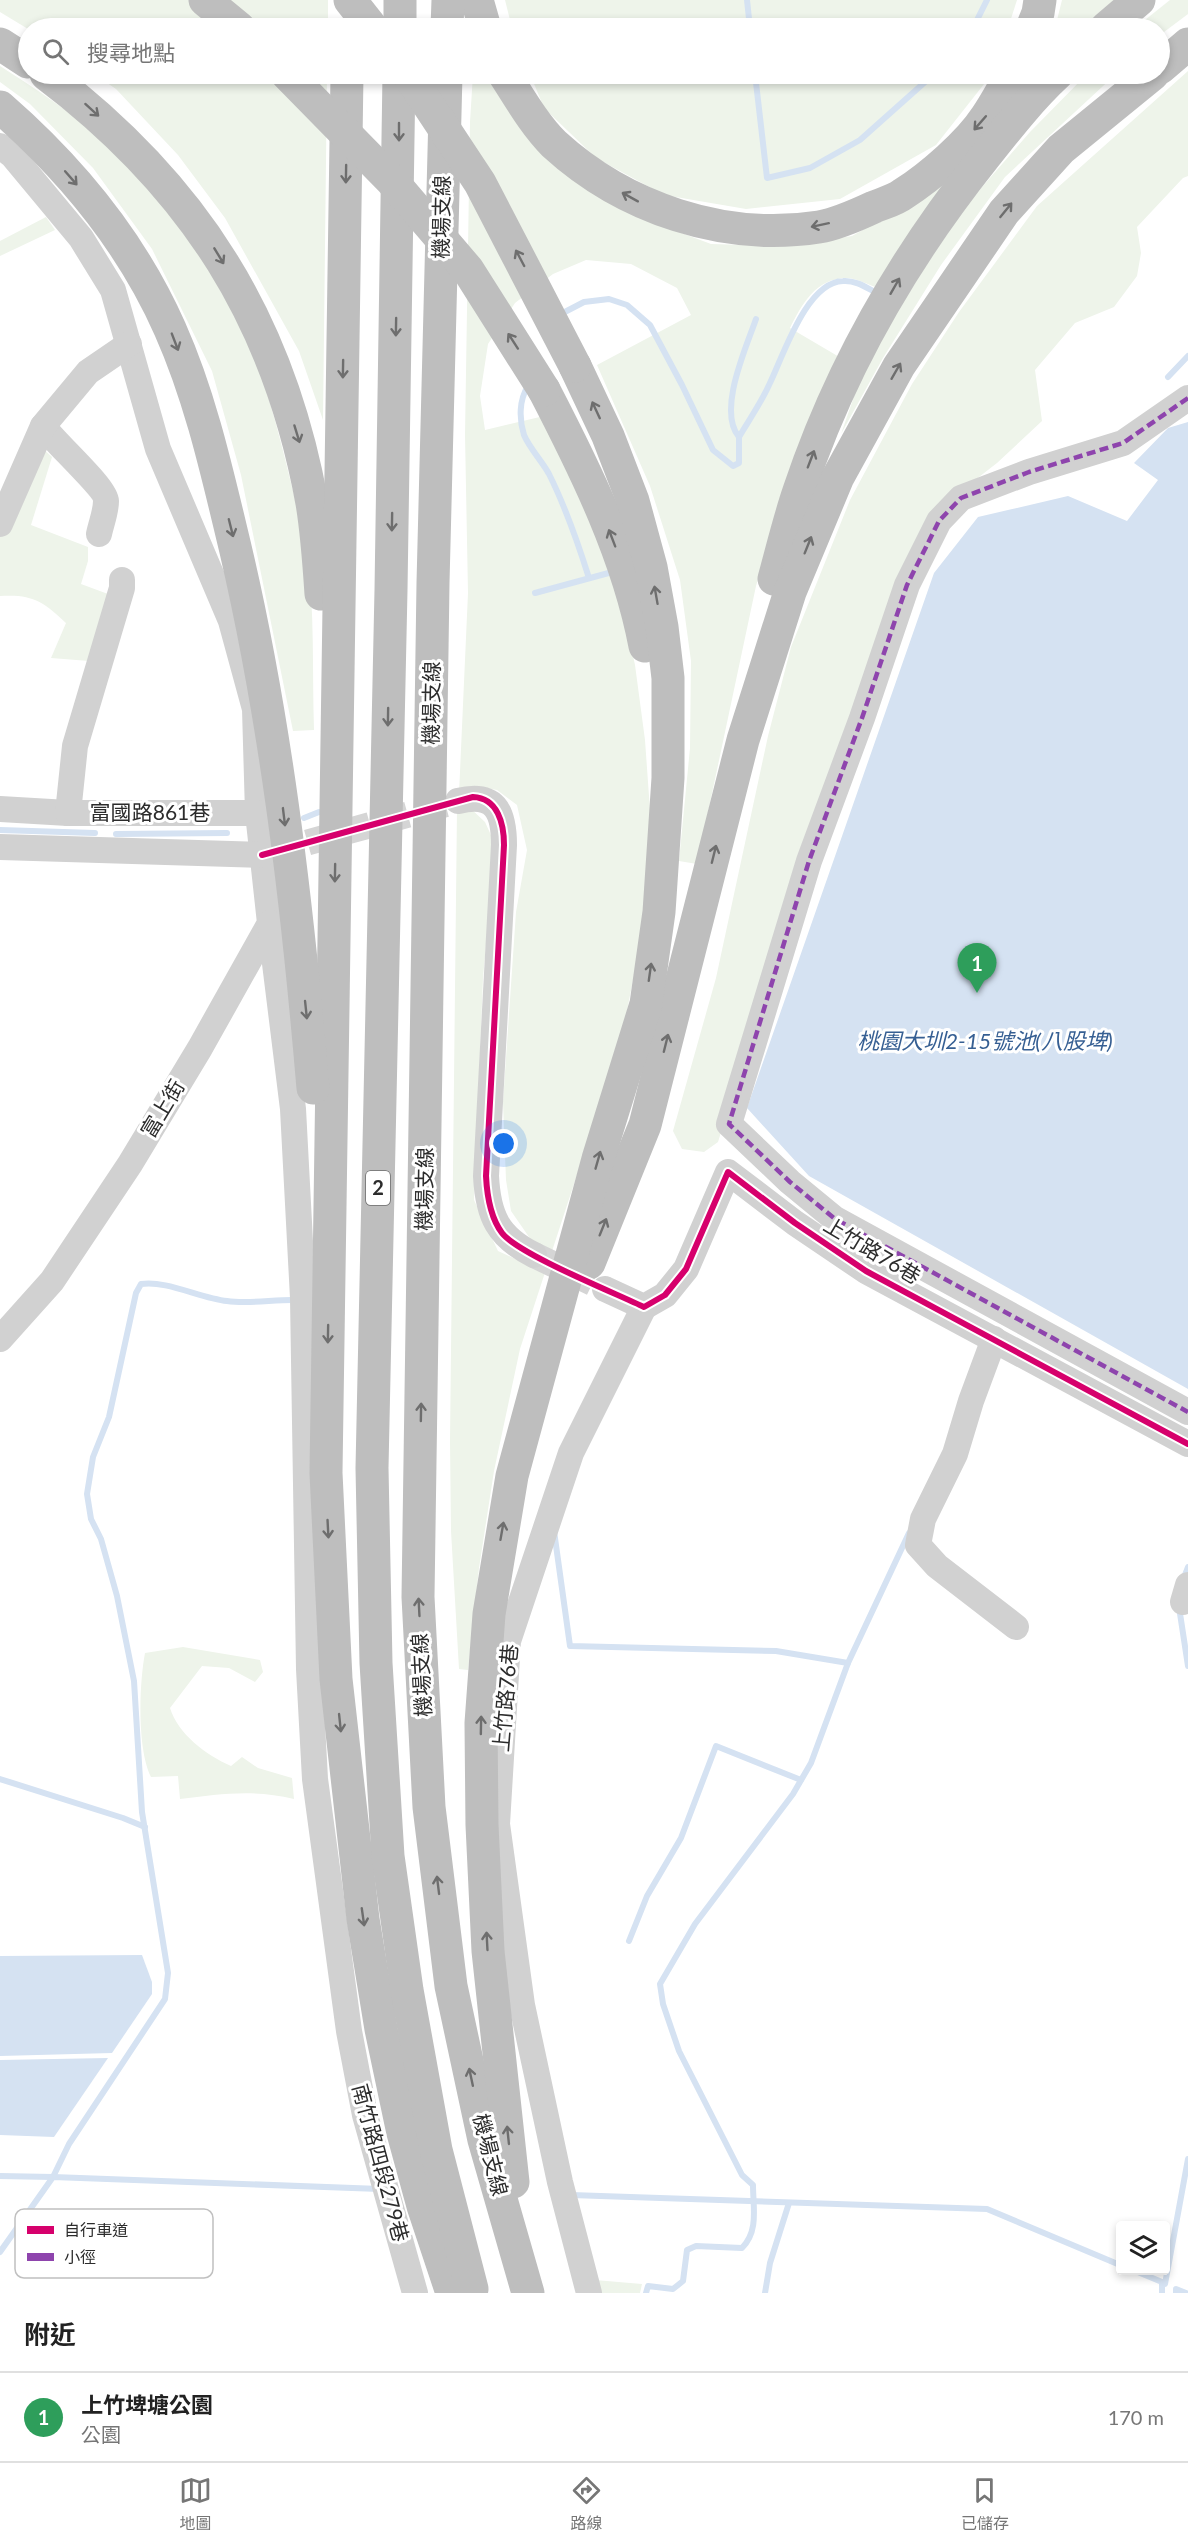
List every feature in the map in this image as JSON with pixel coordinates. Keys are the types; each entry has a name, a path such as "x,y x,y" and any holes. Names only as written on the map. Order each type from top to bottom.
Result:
{"highway":[{"path":"205,0 227,18"},
{"path":"348,18 349,0"},
{"path":"349,0 364,18"},
{"path":"400,0 400,18"},
{"path":"447,18 448,0"},
{"path":"477,0 482,18"},
{"path":"1036,18 1040,0"},
{"path":"1118,18 1139,0"},
{"path":"0,44 18,56"},
{"path":"1170,59 1188,44"},
{"path":"59,84 85,103 169,187 214,247 247,303 274,363 300,443 312,506 336,794"},
{"path":"297,84 392,181 468,270 544,390 582,464 615,542 636,610 668,778"},
{"path":"348,84 326,1473 336,1679 363,1918 381,2029 400,2121 423,2206 452,2293"},
{"name":"機場支線","path":"399,84 391,602 372,1468 376,1663 388,1856 407,1990 436,2150 473,2293"},
{"path":"415,84 480,183 575,366 608,436 633,501 651,567 668,678 668,778 659,912 646,1004 598,1159 512,1476 492,1591 481,1723 488,1951 525,2285"},
{"name":"機場支線","path":"446,84 433,583 418,1597 429,1807 451,1986 484,2140 525,2285"},
{"path":"510,84 525,107 553,142 592,175 643,204 700,222 740,228 782,230 820,226 860,214 902,195 943,164 985,118 1006,84"},
{"path":"743,740 761,627 799,492 831,408 866,336 911,259 957,191 1002,135 1049,84"},
{"path":"534,1399 645,1125 743,740 790,592 817,522 838,477 899,366 1004,212 1060,149 1141,84"},
{"path":"0,107 39,141 100,211 138,270 169,328 196,395 249,608 276,759 296,913 329,1275"}],"street":[{"path":"0,146 12,155 81,238 113,290 158,448 231,621 255,709 258,813 270,923"},
{"path":"0,524 43,426 88,372 129,344"},
{"path":"1188,398 1123,443 1029,472 961,498 939,521 907,585 862,718 809,861 729,1124 790,1182 835,1219 1188,1412"},
{"path":"43,426 53,440 99,485 106,500 99,534"},
{"path":"68,813 75,746 122,588 122,580"},
{"path":"458,801 473,797 488,800 503,826 504,845 486,1194 495,1222 502,1234 511,1243 534,1255"},
{"name":"富國路861巷","path":"0,809 68,813 258,813"},
{"path":"103,850 105,813"},
{"path":"0,847 262,855"},
{"name":"富上街","path":"0,1339 52,1281 130,1164 200,1048 270,923"},
{"name":"南竹路四段279巷","path":"270,923 293,1109 303,1286 308,1610 315,1779 349,2031 364,2115 415,2293"},
{"name":"上竹路76巷","path":"589,2293 560,2182 522,2005 497,1824 508,1641 571,1453 644,1307 665,1295 686,1269 728,1172 795,1223 866,1271 1188,1444"},
{"path":"605,1289 644,1307"},
{"path":"994,1339 971,1401 955,1454 923,1519 918,1545 937,1566 1016,1627"}],"shaded area":[{"path":"0,0 328,0 328,18 18,18 18,23 0,12"},
{"path":"505,0 1017,0 1011,18 510,18"},
{"path":"1062,0 1114,0 1093,18 1058,18"},
{"path":"1170,0 1188,0 1188,14 1170,28 1170,18 1148,18"},
{"path":"0,66 18,78 18,84 27,84 76,118 125,163 173,219 195,250 215,281 249,347 263,381 275,422 306,545 312,619 314,730 293,731 241,475 212,371 152,249 93,168 30,104 0,82"},
{"path":"1188,71 1188,176 1183,178 1137,227 1141,253 1137,276 1114,307 1075,323 1035,370 1042,421 997,463 948,501 739,1074 718,1142 704,1152 682,1149 673,1131 716,978 768,736 791,647 850,500 912,384 959,312 1037,206"},
{"path":"109,84 327,84 323,420 299,351 225,218 178,155"},
{"path":"472,84 499,84 631,214 711,244 788,246 852,236 886,217 974,150 878,288 851,278 827,282 811,294 790,328 841,358 785,488 756,586 697,864 679,861 690,748 691,661 680,580 650,486 597,365 691,315 677,288 631,264 586,260 553,274 515,303 488,344 480,396 485,430 544,416 615,575 635,665 645,740 651,824 645,917 622,1037 520,1349 494,1471 479,1568 468,1670 459,1669 451,1531 457,808 469,807 485,822 495,844 483,978 474,1200 498,1251 535,1268 538,1250 511,1211 506,1180 503,1102 516,912 527,850 517,805 497,790 475,786 469,795 459,794 468,593 465,435"},
{"path":"534,84 984,84 936,145 840,199 746,209 664,195 596,158 544,108"},
{"path":"1077,84 1105,84 1005,177 941,265 883,358 841,434 866,362 927,264 969,202 1030,132"},
{"path":"46,217 55,230 0,256 0,241"},
{"path":"41,447 52,457 31,525 88,547 88,561 81,584 108,594 89,661 51,658 66,623 36,600 21,596 0,596 0,537"},
{"path":"183,1647 260,1660 263,1672 255,1682 229,1668 202,1666 170,1708 186,1735 203,1750 222,1761 231,1766 242,1757 258,1768 292,1778 294,1799 251,1793 180,1799 178,1776 151,1777 143,1750 140,1717 145,1653"},
{"path":"595,2280 642,2284 640,2293 599,2293"}],"water":[{"name":"桃園大圳2-15號池(八股埤)","path":"1188,422 1188,1389 809,1176 747,1108 934,573 978,517 1068,496 1127,521 1158,480 1134,463 1168,428"},
{"path":"142,1955 152,1982 152,1994 112,2053 0,2056 0,1956"},
{"path":"108,2058 54,2137 0,2135 0,2060"}],"waterway":[{"path":"747,0 749,18"},
{"path":"978,18 987,0"},
{"path":"756,84 767,178 810,168 860,140 923,84"},
{"path":"756,319 740,362 732,396 733,426 739,437 766,392 797,323 818,294 830,285 843,281 857,283 877,293"},
{"path":"559,315 584,302 609,299 627,305 650,325 713,450 733,466 739,463 739,437"},
{"path":"1168,377 1188,356"},
{"path":"528,386 521,410 524,435 555,487 589,578"},
{"path":"535,593 616,571"},
{"path":"304,818 319,812"},
{"path":"0,830 95,833"},
{"path":"116,834 227,833"},
{"path":"0,2176 53,2177 69,2144 165,1999 168,1973 142,1812 134,1681 117,1596 101,1539 91,1519 87,1494 93,1457 109,1417 136,1293 141,1284 151,1283 235,1302 292,1300"},
{"path":"554,1531 570,1646 776,1651 848,1663"},
{"path":"646,2293 648,2286 673,2289 683,2281 687,2250 696,2246 742,2248 751,2234 754,2218 753,2185 742,2175 679,2051 663,2004 660,1984 695,1924 793,1794 811,1763 848,1663 909,1533"},
{"path":"1183,1580 1188,1567"},
{"path":"1179,1607 1188,1666"},
{"path":"629,1941 647,1896 681,1838 716,1746 801,1780"},
{"path":"0,1779 145,1827"},
{"path":"1165,2284 1188,2159"},
{"path":"30,2209 53,2177 380,2189"},
{"path":"571,2195 987,2209 1116,2263"},
{"path":"765,2293 770,2263 789,2203"},
{"path":"0,2252 15,2231"},
{"path":"1145,2275 1162,2282 1162,2293"},
{"path":"1176,2293 1176,2289 1186,2293"}],"tunnel":[{"path":"270,853 446,804"},
{"path":"534,1255 605,1289"}],"marked path":[{"path":"1188,398 1123,443 1029,472 961,498 939,521 907,585 862,718 809,861 729,1124 790,1182 835,1219 1188,1412"}],"cycle path":[{"path":"262,855 473,797 482,798 494,807 501,821 504,845 486,1184 490,1206 498,1227 512,1242 568,1273 644,1307 665,1295 686,1269 728,1172 795,1223 866,1271 1188,1444"}],"place":[{"name":"上竹埤塘公園","path":"977,993"}]}
